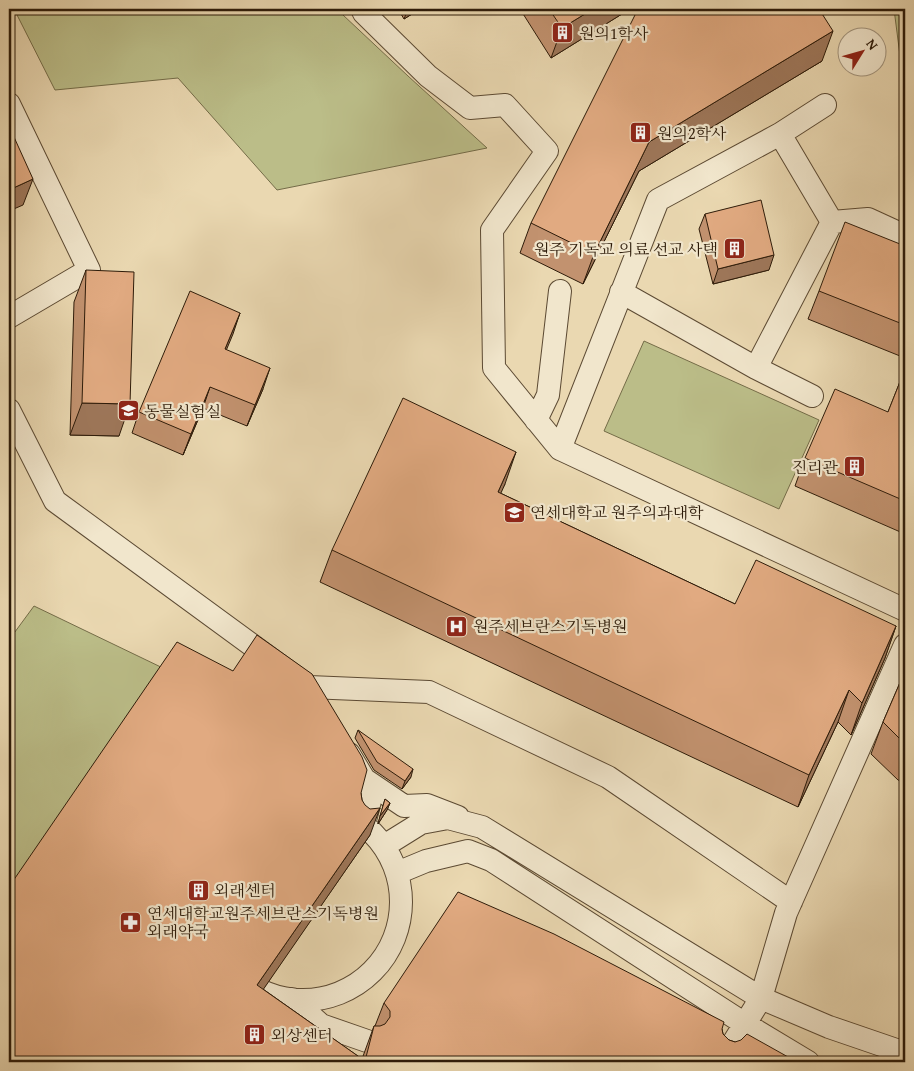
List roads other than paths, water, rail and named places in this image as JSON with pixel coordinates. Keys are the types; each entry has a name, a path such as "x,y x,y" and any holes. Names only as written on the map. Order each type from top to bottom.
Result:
{"lane":[{"path":"362,9 428,76 470,108 505,105 548,151 492,230 494,368 560,449 905,610"},
{"path":"9,104 89,270 9,318"},
{"path":"560,449 658,200 780,134 825,105"},
{"path":"780,134 832,222"},
{"path":"832,222 868,219 905,236"},
{"path":"756,368 832,222"},
{"path":"536,420 548,395 560,291"},
{"path":"622,292 756,368 812,396"},
{"path":"9,410 55,501 308,687 324,712"},
{"path":"725,1056 761,998 786,913 905,645"},
{"path":"308,687 430,692 608,777 791,902"},
{"path":"339,737 364,779 371,797 364,824"},
{"path":"364,779 404,806 427,805 482,827 761,998 829,1027 905,1053"},
{"path":"301,802 334,808 364,824 384,846 398,873 402,904 396,934 383,960 361,982 331,997 314,1000 292,999 264,993 236,975 215,948 204,917 205,882 216,851 238,825 268,809 301,802"},
{"path":"384,846 421,823 448,818 482,827"},
{"path":"398,873 426,861 468,851 491,860 745,1024 808,1062"},
{"path":"292,999 321,1025 367,1041 347,1024 340,1010 346,990"}],"place":[{"name":"원의1학사","path":"563,33"},
{"name":"원의2학사","path":"641,133"},
{"name":"원주 기독교 의료 선교 사택","path":"734,249"},
{"name":"동물실험실","path":"128,411"},
{"name":"진리관","path":"854,467"},
{"name":"연세대학교 원주의과대학","path":"514,512"},
{"name":"원주세브란스기독병원","path":"457,626"},
{"name":"외래센터","path":"198,890"},
{"name":"연세대학교원주세브란스기독병원 외래약국","path":"131,922"},
{"name":"외상센터","path":"255,1035"}]}
